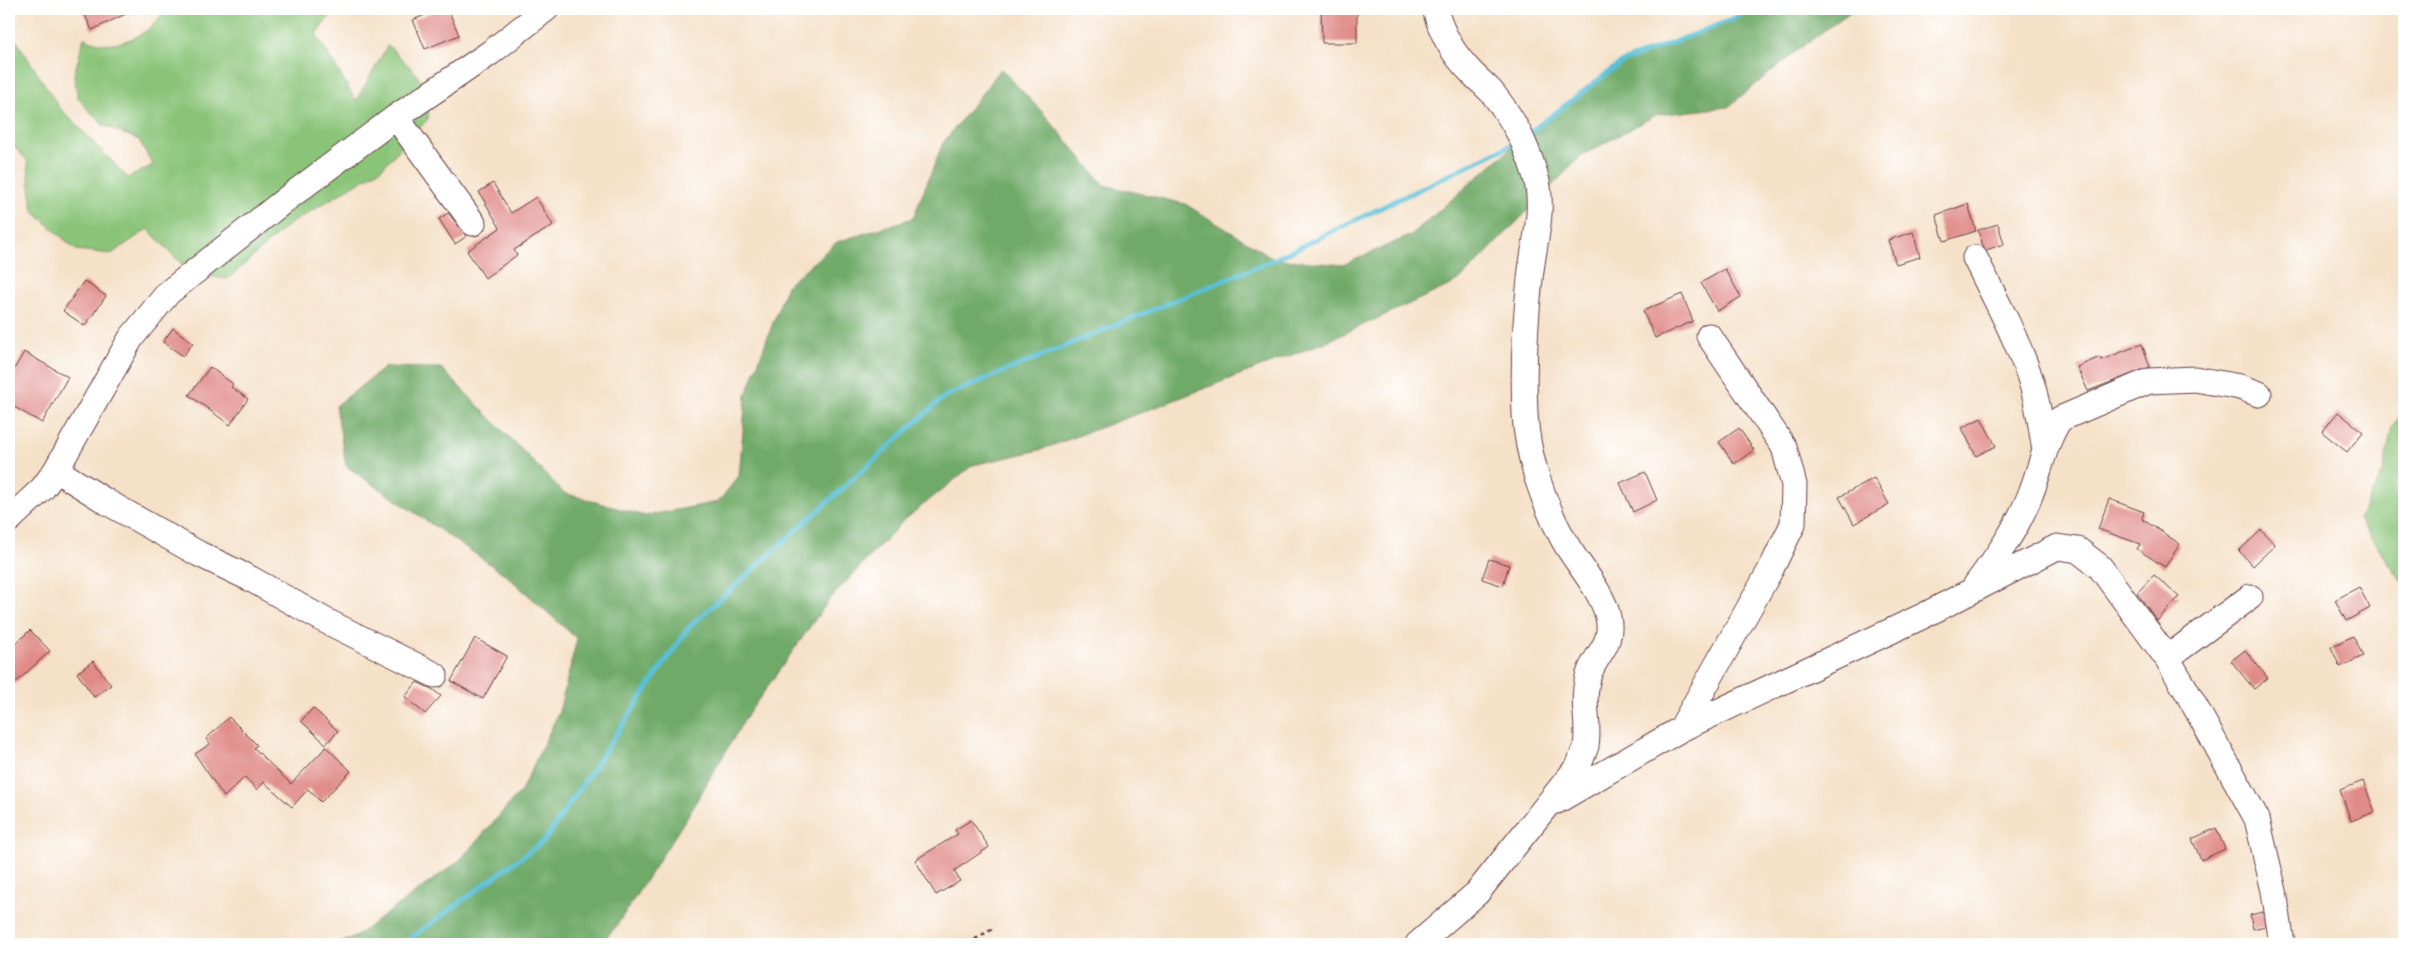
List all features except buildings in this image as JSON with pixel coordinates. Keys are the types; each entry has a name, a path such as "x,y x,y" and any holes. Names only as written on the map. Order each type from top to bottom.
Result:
{"street":[{"path":"9,520 43,488 56,470 131,338 168,293 285,200 396,117 490,53 546,9"},
{"path":"1418,944 1477,893 1579,765 1586,746 1584,698 1587,682 1589,674 1607,644 1610,629 1607,614 1594,588 1563,539 1538,481 1530,446 1525,415 1527,325 1530,278 1537,238 1539,205 1536,177 1521,133 1493,93 1469,71 1449,44 1435,9"},
{"path":"396,117 474,223"},
{"path":"1975,258 2012,331 2029,374 2040,422 2044,451"},
{"path":"1681,729 1771,568 1793,524 1794,485 1784,447 1744,391 1709,336"},
{"path":"1970,592 2001,551 2029,498 2044,451 2060,419 2149,381 2195,379 2240,387 2259,394"},
{"path":"56,470 107,502 199,554 251,579 326,621 435,675"},
{"path":"1546,808 1681,729 1970,592 2057,547 2078,550 2100,567 2167,658 2257,819 2274,891 2282,944"},
{"path":"2167,658 2250,597"}],"path":[{"path":"968,944 995,927"}],"green space":[{"path":"164,9 335,9 316,34 356,101 388,45 414,71 429,94 428,119 381,169 288,225 228,279 191,274 148,229 111,254 76,250 33,211 27,160 9,141 9,29 59,107 128,178 153,165 139,140 103,125 78,99 74,75 84,38 103,44 112,44 130,39 155,24"},
{"path":"1745,9 1854,9 1799,49 1728,107 1656,115 1581,156 1459,281 1328,341 1156,407 1040,450 973,465 903,521 829,600 746,717 687,817 615,928 600,944 337,944 355,937 460,860 521,791 559,712 577,639 506,575 346,466 336,406 385,367 441,368 564,493 645,516 718,502 739,476 746,396 787,285 837,242 913,218 943,143 1001,69 1044,114 1104,185 1185,204 1275,259 1343,265 1411,235 1518,142 1622,62 1731,20"},
{"path":"2404,411 2404,585 2359,519 2383,473 2392,426"}],"waterway":[{"path":"1528,134 1622,62 1731,20 1751,9"},
{"path":"403,944 545,840 688,628 945,396 1275,259 1515,143"}]}
